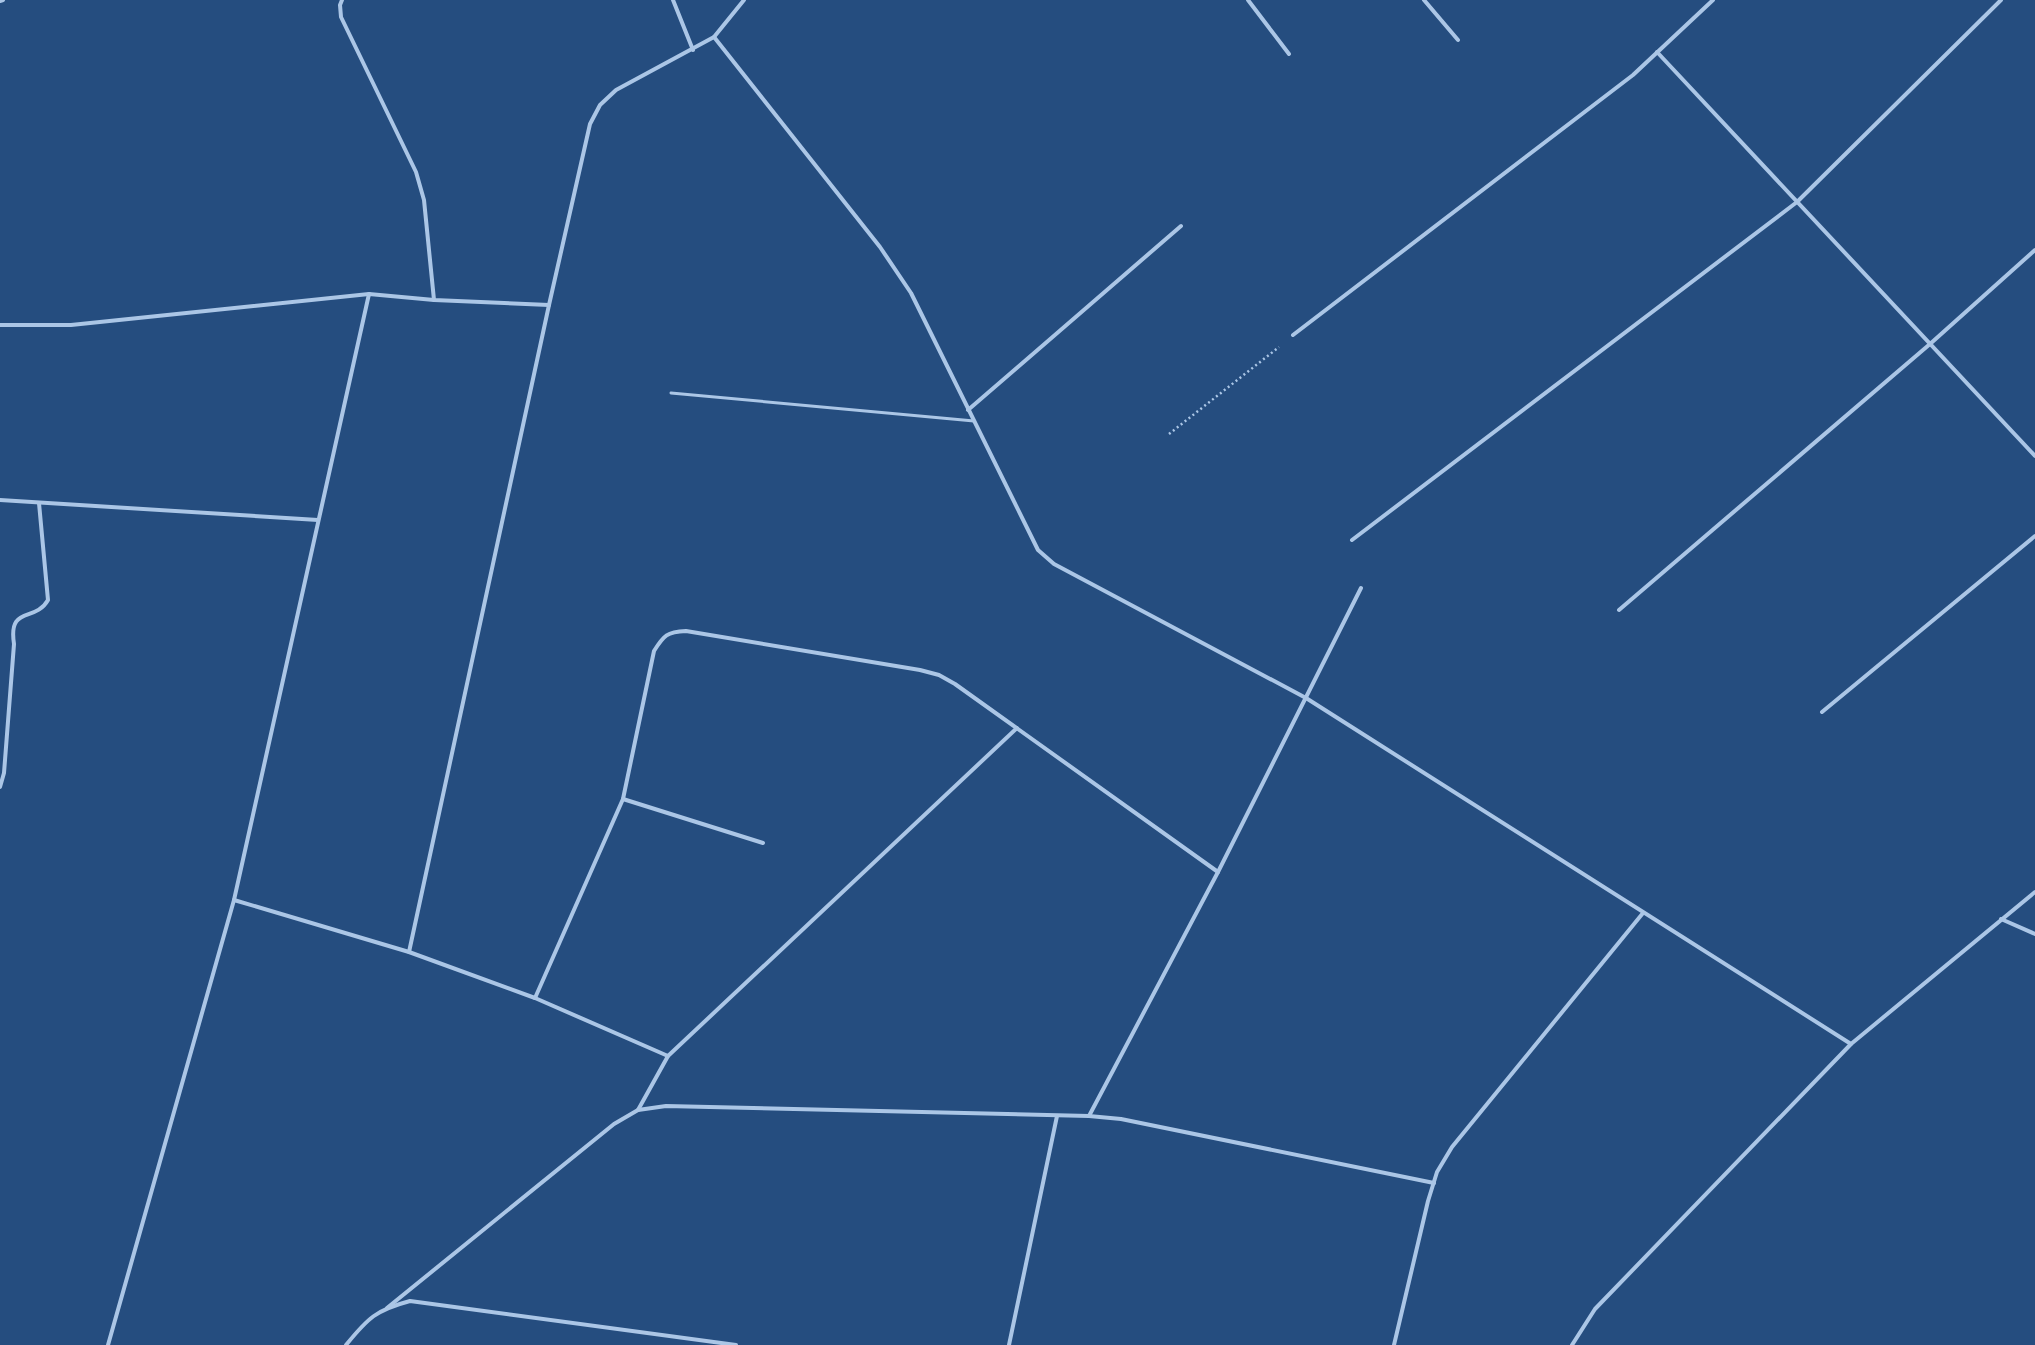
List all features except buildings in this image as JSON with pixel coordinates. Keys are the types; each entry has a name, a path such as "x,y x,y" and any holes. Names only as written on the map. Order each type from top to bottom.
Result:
{"street":[{"path":"342,0 340,5 341,18 416,172 424,200 434,300"},
{"path":"673,0 693,50"},
{"path":"409,952 549,305 590,124 600,104 616,90 693,50 714,37 744,0"},
{"path":"1248,0 1289,54"},
{"path":"1424,0 1458,40"},
{"path":"1293,335 1627,80 1713,0"},
{"path":"1352,540 1797,202 2001,0"},
{"path":"714,37 880,248 911,293 1038,550 1054,564 1306,698 1851,1044"},
{"path":"1657,52 2035,456"},
{"path":"968,410 1182,226"},
{"path":"1619,610 1930,344 2035,250"},
{"path":"108,1345 234,900 369,294"},
{"path":"0,325 71,325 369,294 434,300 549,305"},
{"path":"0,500 318,520"},
{"path":"0,787 4,773 14,644 12,630 14,623 21,617 40,609 48,600 39,503"},
{"path":"1822,712 2035,536"},
{"path":"1089,1116 1218,872 1361,588"},
{"path":"534,998 623,799 654,651 664,636 676,631 686,631 920,670 938,675 955,684 1218,872"},
{"path":"638,1110 668,1056 1017,728"},
{"path":"623,799 763,843"},
{"path":"1572,1345 1595,1309 1851,1044 2035,892"},
{"path":"234,900 409,952 534,998 668,1056"},
{"path":"1394,1345 1437,1172 1452,1147 1643,913"},
{"path":"2001,919 2035,934"},
{"path":"346,1345 365,1323 387,1308 614,1124 638,1110 666,1106 1089,1116 1122,1119 1434,1183"},
{"path":"1009,1345 1057,1116"},
{"path":"387,1308 410,1301 736,1345"}],"lane":[{"path":"671,393 974,421"}],"path":[{"path":"1169,434 1293,335"}]}
